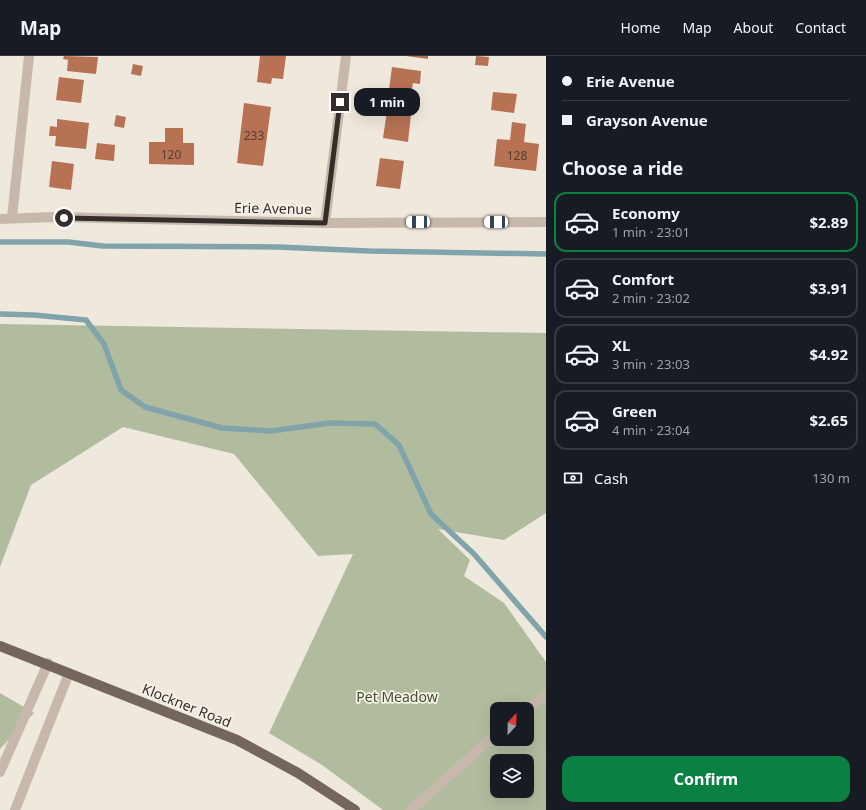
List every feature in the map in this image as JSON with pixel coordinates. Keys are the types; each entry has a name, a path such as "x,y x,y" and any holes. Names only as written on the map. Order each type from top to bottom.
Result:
{"main road":[{"name":"Klockner Road","path":"0,646 48,663 69,673 247,745 298,772 355,810"}],"street":[{"path":"12,218 29,56"},
{"path":"325,223 346,56"},
{"name":"Erie Avenue","path":"0,219 54,217 325,223 546,222"},
{"path":"0,772 48,663"},
{"path":"15,810 69,673"},
{"path":"534,704 546,695"},
{"path":"411,810 490,740"}],"green space":[{"name":"Pet Meadow","path":"0,324 546,333 546,513 504,540 438,529 470,560 464,576 504,603 546,662 546,810 383,810 322,765 269,733 353,554 318,556 234,454 123,427 31,485 0,567"},
{"path":"0,693 34,713 0,749"}],"building":[{"path":"64,56 98,57 96,74 67,71 68,60 63,59"},
{"path":"260,56 286,56 283,79 272,78 271,84 257,82"},
{"path":"406,56 428,56 428,59"},
{"path":"476,56 489,57 488,66 475,65"},
{"path":"133,64 143,66 141,76 131,74"},
{"path":"392,67 421,71 420,84 413,83 410,100 388,97"},
{"path":"59,77 84,80 81,103 56,100"},
{"path":"493,92 517,94 514,113 491,110"},
{"path":"244,103 271,107 263,166 237,163"},
{"path":"387,111 411,114 408,142 383,138"},
{"path":"116,115 126,117 124,128 114,126"},
{"path":"57,119 89,123 86,149 55,146 56,136 49,136 50,126 57,127"},
{"path":"512,122 526,124 524,142 539,144 536,171 494,166 497,139 510,140"},
{"path":"165,128 183,128 183,143 194,143 194,165 149,164 149,142 165,142"},
{"path":"97,143 115,145 114,161 95,159"},
{"path":"380,158 404,161 400,189 376,186"},
{"path":"52,161 74,164 71,190 49,187"}],"waterway":[{"path":"0,242 68,242 103,246 278,247 369,251 546,254"},
{"path":"0,314 34,315 86,320 104,344 121,390 145,407 222,428 271,431 330,423 375,424 399,445 431,514 474,554 546,637"}],"route":[{"path":"64,218 325,223 340,102"}]}
